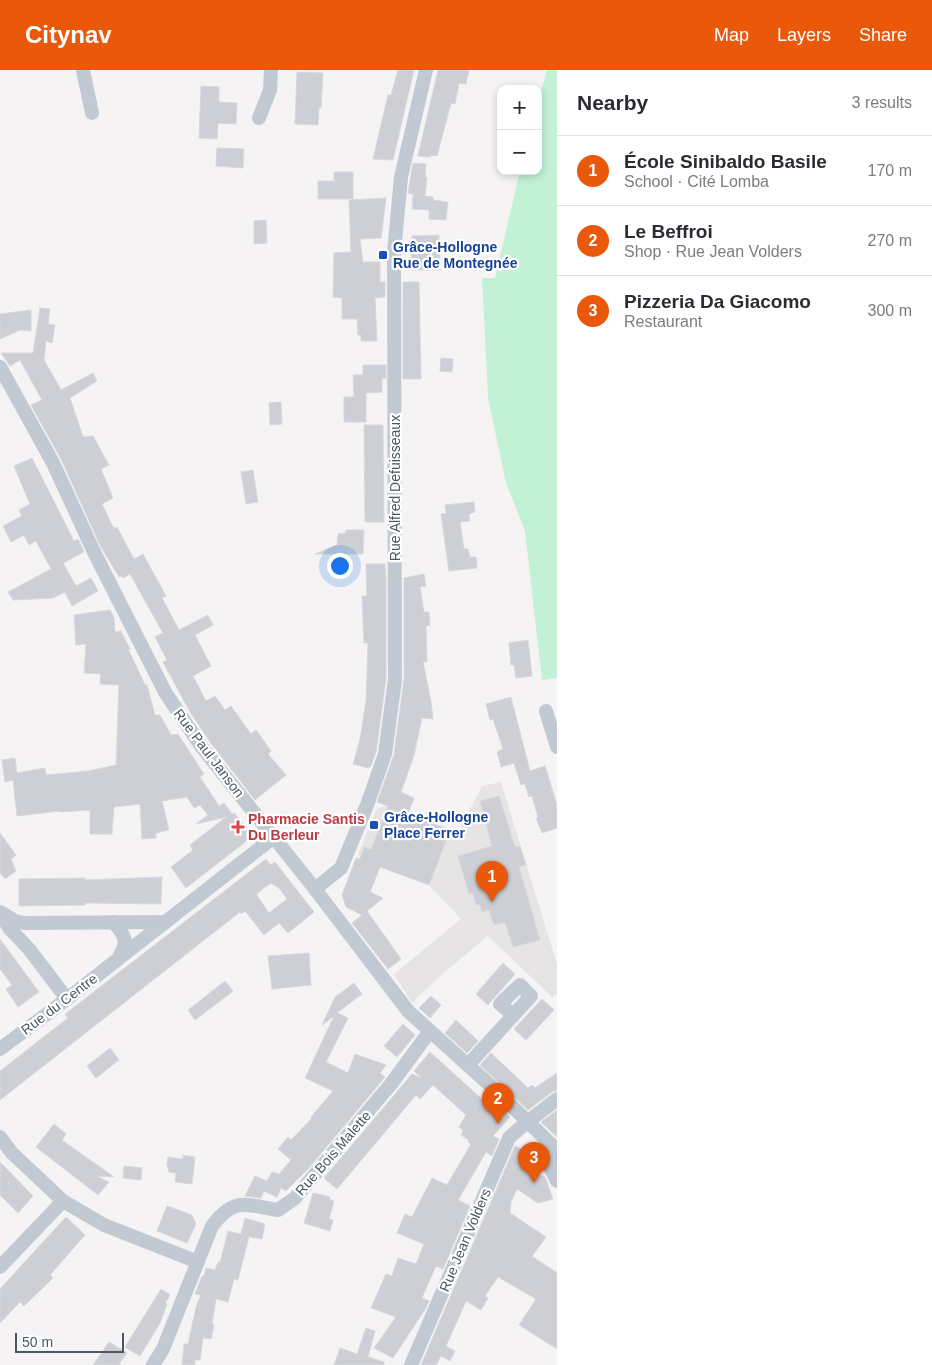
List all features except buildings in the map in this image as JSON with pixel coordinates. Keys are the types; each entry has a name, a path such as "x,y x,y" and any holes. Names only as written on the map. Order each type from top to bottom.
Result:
{"street":[{"path":"83,70 92,113"},
{"path":"258,118 270,90 271,70"},
{"name":"Rue Alfred Defuisseaux","path":"315,889 341,868 367,805 384,754 395,680 394,253 401,177 426,70"},
{"name":"Rue Paul Janson","path":"0,367 53,463 94,552 165,692 201,746 315,889 408,1011 557,1150"},
{"path":"546,711 557,747"},
{"name":"Rue du Centre","path":"0,1049 274,838"},
{"path":"0,912 19,922 166,922"},
{"path":"0,912 10,929 34,956 67,999"},
{"path":"113,922 123,934 125,943 124,949 117,960"},
{"path":"34,956 27,936 31,928 43,923"},
{"path":"468,1065 513,1015"},
{"name":"Rue Bois Malette","path":"153,1365 163,1349 212,1226 222,1212 237,1204 278,1210 295,1198 391,1084 430,1032"},
{"name":"Rue Jean Volders","path":"411,1365 509,1138 526,1121 537,1116 557,1099"},
{"path":"0,1137 12,1153 63,1201 104,1225 198,1262"},
{"path":"557,1150 551,1169 557,1181"},
{"path":"0,1267 63,1201"}],"shaded area":[{"path":"501,782 557,964 557,994 552,997 488,936 441,975 412,1003 394,974 461,919 429,885 360,859 358,854 377,808 388,806 458,832 482,786"}],"green space":[{"path":"547,70 557,70 557,678 542,680 525,531 506,483 488,398 482,278 495,278 519,175 542,175 542,88"}],"place":[{"name":"Grâce-Hollogne Rue de Montegnée","path":"383,255"},
{"name":"Grâce-Hollogne Place Ferrer","path":"374,825"},
{"name":"Pharmacie Santis Du Berleur","path":"238,827"},
{"name":"École Sinibaldo Basile","path":"492,902"},
{"name":"Le Beffroi","path":"498,1124"},
{"name":"Pizzeria Da Giacomo","path":"534,1183"}]}
